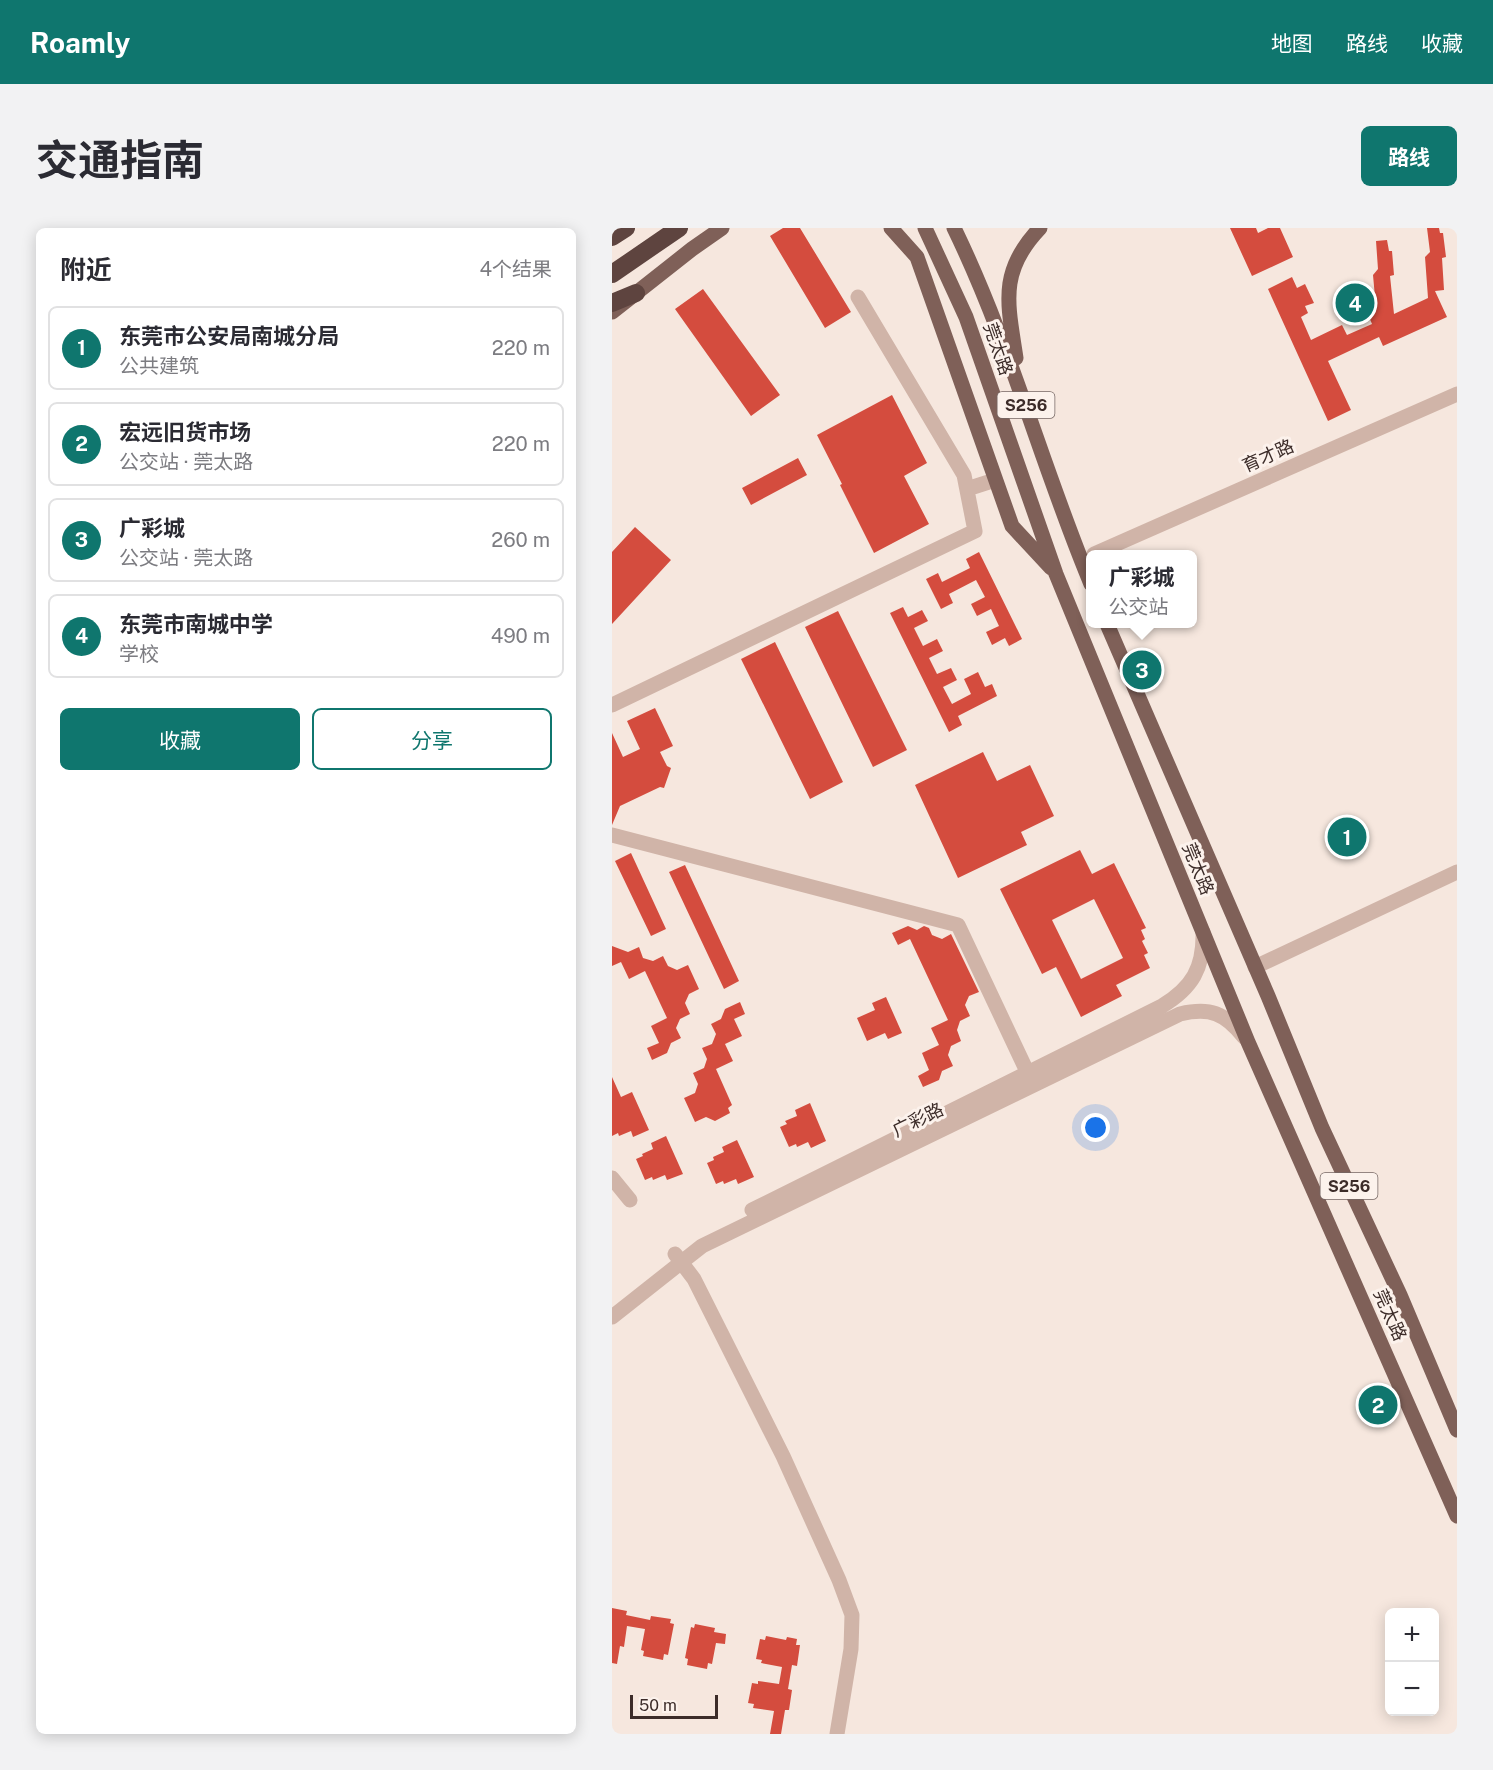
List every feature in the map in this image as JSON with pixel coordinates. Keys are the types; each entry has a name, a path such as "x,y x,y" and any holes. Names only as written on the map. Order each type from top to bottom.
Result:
{"highway":[{"path":"612,237 626,228"},
{"path":"612,274 679,228"},
{"path":"612,303 636,293"}],"main road":[{"path":"612,312 722,228"},
{"path":"692,249 733,228"},
{"path":"891,228 917,257 1012,526 1056,574"},
{"name":"莞太路","path":"926,228 966,317 1056,574 1248,1042 1457,1516"},
{"name":"莞太路","path":"954,228 990,309 1086,550"},
{"path":"1019,385 1008,299 1013,265 1040,228"},
{"name":"莞太路","path":"1109,628 1322,1128 1400,1295 1457,1430"}],"street":[{"path":"612,705 975,531 964,475 858,297"},
{"name":"育才路","path":"1105,550 1457,394"},
{"path":"967,489 995,480"},
{"path":"612,835 958,925 1031,1079"},
{"path":"1255,967 1457,872"},
{"name":"广彩路","path":"1031,1079 1181,994 1201,961 1204,948 1203,932"},
{"name":"广彩路","path":"612,1317 678,1258 697,1237 1031,1079 1180,1014 1209,1011 1223,1015 1236,1026 1248,1042"},
{"path":"612,1178 630,1200"},
{"path":"678,1258 694,1280 783,1456 852,1614 851,1649 837,1734"},
{"name":"广彩路","path":"612,1304 678,1258"}],"building":[{"path":"783,228 800,228 851,312 825,328 770,236"},
{"path":"1230,228 1256,228 1258,233 1268,228 1280,228 1293,257 1252,276"},
{"path":"1427,228 1439,228 1440,233 1443,233 1446,257 1442,258 1444,290 1435,291 1447,317 1383,346 1379,337 1328,361 1351,410 1328,421 1268,289 1292,277 1297,288 1305,284 1314,303 1305,306 1308,313 1301,317 1311,340 1342,325 1347,335 1372,324 1367,312 1376,308 1373,275 1378,269 1376,241 1387,240 1389,251 1392,251 1394,275 1390,276 1394,314 1428,298 1425,257 1430,252"},
{"path":"703,289 780,395 751,416 675,309"},
{"path":"892,395 927,463 904,476 929,524 874,553 817,435"},
{"path":"798,458 807,475 751,505 742,488"},
{"path":"635,527 671,560 612,624 612,552"},
{"path":"979,552 1022,639 1009,646 1005,638 992,645 986,632 999,626 991,609 977,616 971,604 985,597 976,580 949,594 953,603 941,609 926,579 938,573 942,582 970,568 966,559"},
{"path":"903,607 908,617 922,610 928,621 914,628 923,646 937,639 943,651 929,658 937,674 951,668 957,680 943,687 952,704 971,694 964,679 978,672 985,687 992,684 997,696 958,716 962,725 949,732 890,613"},
{"path":"838,611 907,750 873,767 805,627"},
{"path":"775,642 843,782 810,799 741,659"},
{"path":"655,708 673,746 660,752 667,766 671,768 664,788 660,787 620,806 612,825 612,733 623,757 640,749 627,721"},
{"path":"983,752 997,781 1030,765 1054,816 1021,832 1027,845 958,878 915,785"},
{"path":"1080,850 1092,874 1114,863 1146,928 1141,930 1145,939 1142,941 1148,953 1144,955 1150,968 1116,985 1122,996 1081,1017 1056,967 1042,974 1000,889","holes":["1094,899 1123,958 1081,979 1052,920"]},
{"path":"631,853 666,929 651,936 615,861"},
{"path":"685,865 739,981 724,989 669,872"},
{"path":"908,926 917,930 924,926 929,928 932,935 942,939 951,934 979,992 969,996 965,1005 970,1016 960,1021 957,1030 961,1041 951,1046 948,1055 953,1066 942,1071 939,1080 923,1087 918,1076 929,1070 922,1053 939,1045 931,1028 948,1020 910,939 898,945 892,933"},
{"path":"612,946 628,952 639,947 643,958 653,961 663,956 668,966 677,970 688,965 699,989 689,994 685,1003 690,1014 680,1019 676,1028 681,1038 671,1043 667,1053 652,1060 647,1048 659,1043 651,1026 667,1018 645,971 629,979 621,962 612,966"},
{"path":"886,997 902,1033 888,1039 885,1033 867,1041 857,1018 875,1010 872,1003"},
{"path":"740,1002 745,1014 734,1019 742,1036 725,1044 733,1061 716,1069 732,1105 728,1108 730,1113 715,1121 706,1117 695,1122 684,1098 695,1093 698,1084 693,1073 704,1068 707,1059 702,1048 712,1044 716,1034 711,1024 721,1019 725,1009"},
{"path":"612,1077 621,1097 632,1092 649,1130 633,1137 631,1131 612,1136"},
{"path":"810,1103 826,1141 811,1148 808,1142 797,1147 796,1144 789,1147 780,1127 787,1124 785,1121 797,1116 795,1110"},
{"path":"666,1136 683,1174 667,1180 665,1175 653,1180 652,1177 645,1180 636,1159 653,1149 651,1143"},
{"path":"737,1140 754,1177 738,1184 736,1179 724,1184 723,1181 716,1184 707,1163 724,1152 722,1147"},
{"path":"612,1608 627,1611 626,1615 650,1620 651,1616 671,1619 670,1623 674,1624 668,1655 664,1654 663,1660 643,1656 644,1651 641,1650 645,1629 627,1626 624,1647 620,1646 617,1664 612,1663"},
{"path":"695,1624 715,1628 714,1632 726,1634 725,1644 716,1643 712,1664 708,1663 707,1669 687,1665 688,1659 685,1658 691,1627 694,1628"},
{"path":"766,1636 786,1640 787,1637 797,1639 796,1645 800,1645 797,1666 792,1665 788,1689 792,1690 789,1710 785,1710 781,1734 770,1734 774,1711 753,1708 754,1704 748,1703 752,1683 758,1684 758,1681 779,1684 782,1667 761,1663 762,1660 756,1659 760,1639 765,1640"}],"place":[{"name":"东莞市南城中学","path":"1355,303"},
{"name":"广彩城","path":"1142,670"},
{"name":"东莞市公安局南城分局","path":"1347,837"},
{"name":"宏远旧货市场","path":"1378,1405"}]}
